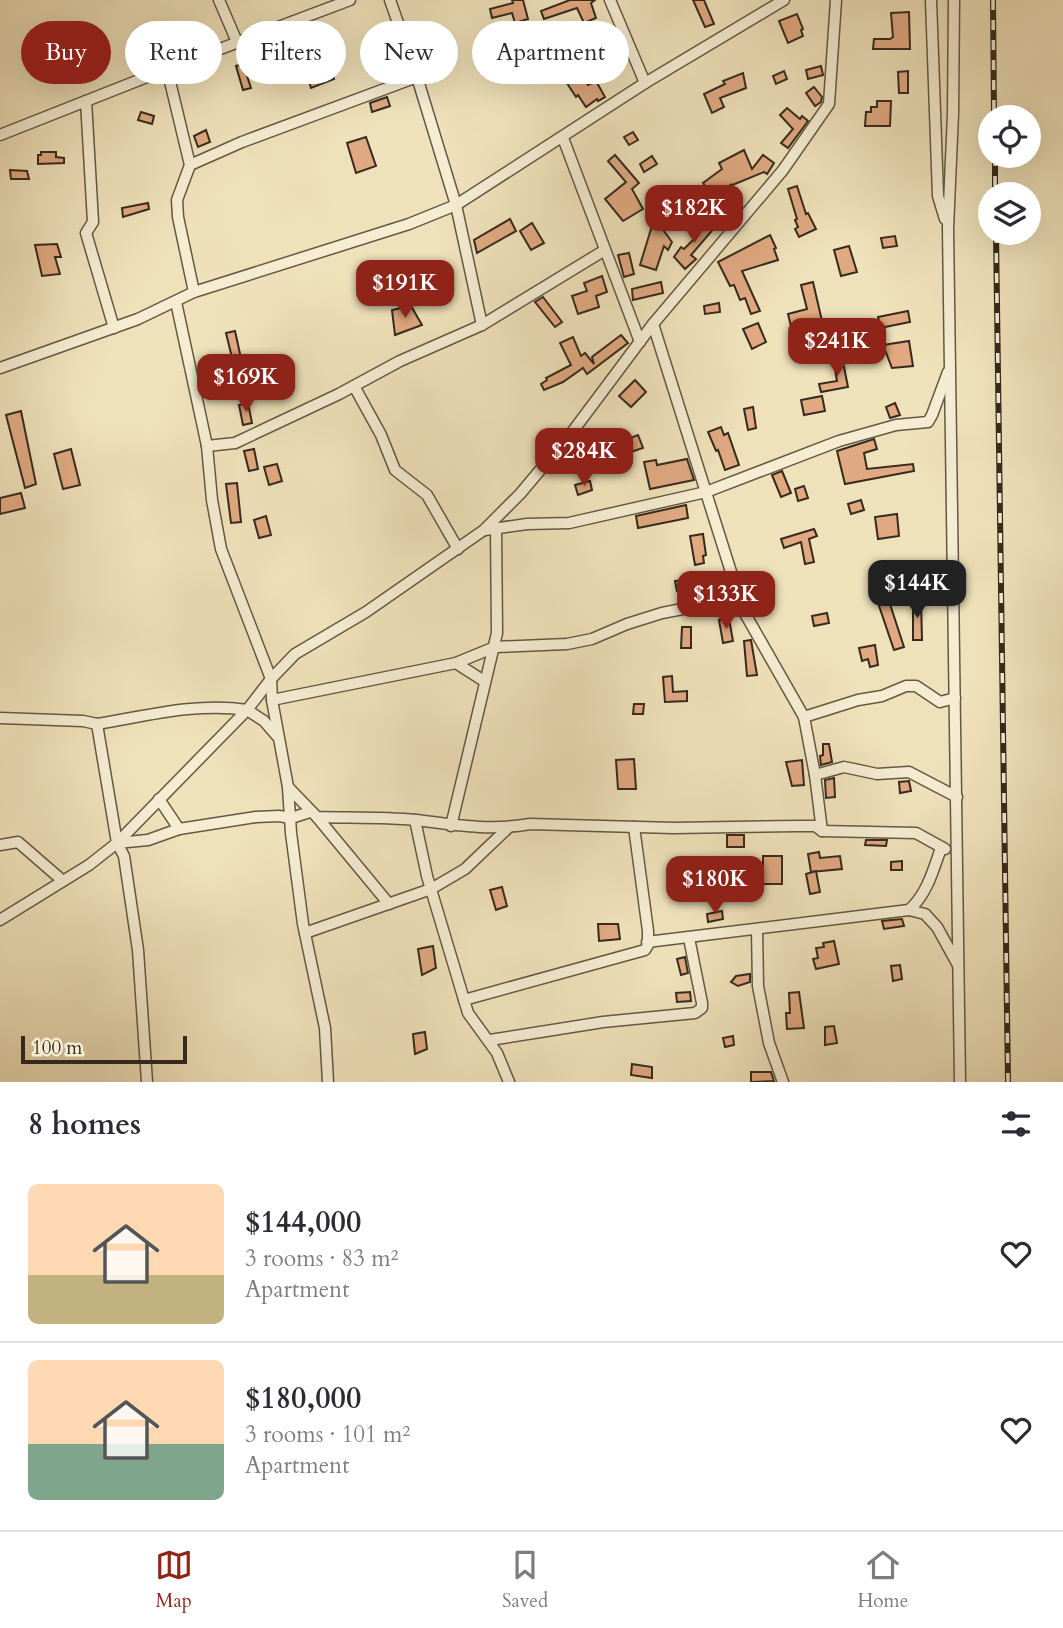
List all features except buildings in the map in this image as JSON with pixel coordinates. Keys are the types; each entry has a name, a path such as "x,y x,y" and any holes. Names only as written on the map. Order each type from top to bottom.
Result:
{"street":[{"path":"219,0 236,41"},
{"path":"295,21 350,0"},
{"path":"390,0 397,21"},
{"path":"610,0 645,83"},
{"path":"0,368 114,328 194,292 409,224 456,205 645,83 784,0"},
{"path":"0,920 117,844 247,710 295,654 366,612 490,529 573,431 653,324 783,170 829,104 836,0"},
{"path":"930,0 938,196 948,228"},
{"path":"954,0 948,228 960,1082"},
{"path":"0,135 129,84"},
{"path":"171,84 190,165 177,200 194,292"},
{"path":"190,165 254,137 398,84"},
{"path":"419,84 456,205 482,326"},
{"path":"86,101 93,222 86,233 114,328"},
{"path":"563,138 640,342"},
{"path":"936,143 951,154"},
{"path":"207,446 235,443 400,361 482,326 605,250"},
{"path":"176,302 207,446 212,500 221,549 271,679 272,700 288,787 305,933 325,1028 328,1082"},
{"path":"653,324 743,610 804,717 822,831"},
{"path":"490,529 569,523 706,492 839,441 896,425 928,422 951,366"},
{"path":"354,386 381,435 390,463 427,495 458,549"},
{"path":"451,826 484,681 495,648 498,614 490,529"},
{"path":"272,700 456,663 495,648 567,644 592,639 662,613 739,598"},
{"path":"456,663 484,681"},
{"path":"804,717 858,700 882,696 906,686 916,686 940,702 955,698"},
{"path":"0,718 83,721 97,724 226,707 247,710 264,721 279,738"},
{"path":"97,724 117,844 124,856 138,950 147,1082"},
{"path":"815,775 844,767 877,774 909,772 957,797"},
{"path":"288,787 389,904"},
{"path":"159,799 179,829"},
{"path":"117,844 148,840 179,829 256,817 291,818 314,814 415,820 451,826 815,826 822,831 916,833 941,848 957,851"},
{"path":"415,820 431,889 468,1013 480,1032 489,1040 504,1066 509,1082"},
{"path":"305,933 431,889 465,869 509,827"},
{"path":"464,1000 645,950 648,931 634,827"},
{"path":"0,845 18,842 63,881"},
{"path":"909,910 916,904 931,879 941,848"},
{"path":"647,942 909,910 925,914 937,927 959,967"},
{"path":"757,930 758,986 769,1043 783,1082"},
{"path":"489,1040 603,1022 695,1013 702,1008 702,1003 690,938"}],"railway":[{"path":"993,0 994,105"},
{"path":"995,168 995,182"},
{"path":"996,245 1008,1082"}]}
